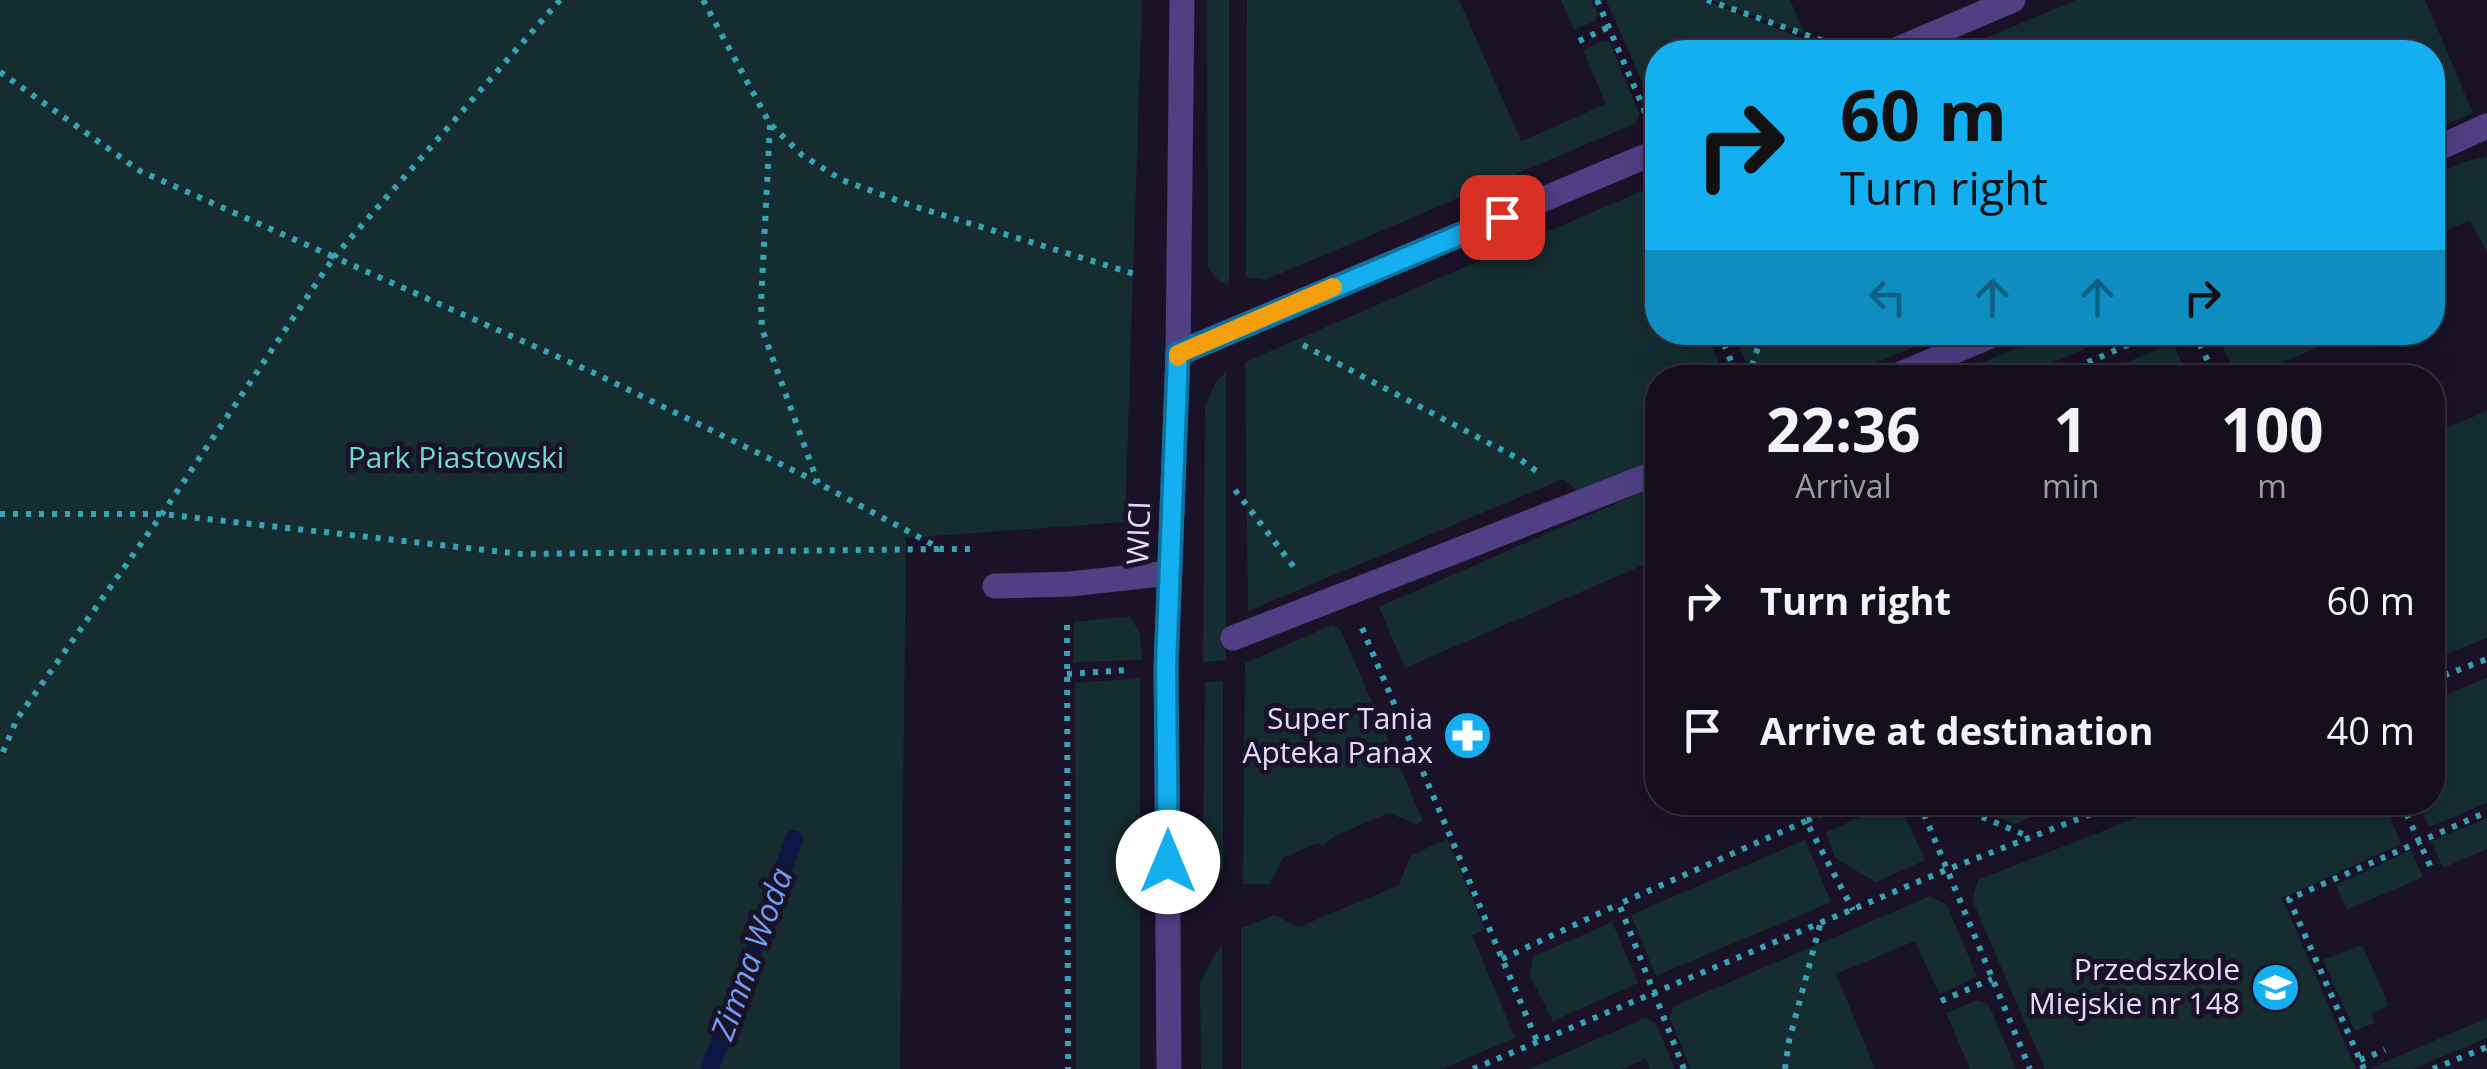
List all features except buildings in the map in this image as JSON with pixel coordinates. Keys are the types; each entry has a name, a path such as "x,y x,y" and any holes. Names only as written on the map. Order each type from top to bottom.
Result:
{"street":[{"name":"WICI","path":"1169,1069 1166,668 1178,354 1182,0"},
{"path":"1919,40 2014,0"},
{"path":"2445,144 2487,126"},
{"path":"1178,354 1645,156"},
{"path":"1922,365 1969,345"},
{"path":"1234,638 1645,477"},
{"path":"995,586 1070,584 1170,573"}],"path":[{"path":"0,760 17,719 162,514 334,256 560,0"},
{"path":"702,0 770,124 802,155 842,180 913,206 1148,278"},
{"path":"1597,0 1645,111"},
{"path":"1707,0 1823,40"},
{"path":"1579,41 1609,27"},
{"path":"0,72 140,171 592,372 818,483 941,550"},
{"path":"770,124 760,303 762,329 818,483"},
{"path":"1256,320 1521,460 1579,502"},
{"path":"2082,365 2127,345"},
{"path":"1236,490 1322,604"},
{"path":"0,514 162,514 520,554 978,549"},
{"path":"1068,1069 1070,584"},
{"path":"1347,593 1536,1041"},
{"path":"2445,675 2487,658"},
{"path":"2364,1069 2289,899 2487,812"},
{"path":"1803,815 1853,910"},
{"path":"1502,959 1819,815"},
{"path":"1923,815 2030,1069"},
{"path":"1977,815 2031,838"},
{"path":"1474,1069 1946,870 2089,815"},
{"path":"2408,815 2433,872"},
{"path":"1619,904 1684,1069"},
{"path":"1785,1069 1820,924"},
{"path":"1941,1001 1992,979"},
{"path":"2433,1069 2487,1047"},
{"path":"2360,1060 2385,1050"}],"green space":[{"name":"Park Piastowski","path":"0,0 1142,0 1125,522 906,538 900,1069 0,1069"},
{"path":"1207,0 1229,0 1229,285 1219,281 1208,268"},
{"path":"1247,0 1459,0 1521,141 1606,104 1583,50 1603,41 1610,43 1640,115 1636,123 1265,280 1246,277"},
{"path":"1561,0 1591,0 1598,15 1595,21 1574,30"},
{"path":"1606,0 1704,0 1806,40 1645,40 1645,89"},
{"path":"1713,0 1790,0 1805,34 1717,3"},
{"path":"2076,0 2425,0 2442,40 1981,40"},
{"path":"2445,47 2473,113 2445,125"},
{"path":"2487,157 2487,252 2470,220 2445,232 2445,170"},
{"path":"1645,189 1645,345 1711,345 1720,365 1645,365 1645,468 1582,494 1563,479 1248,611 1245,362"},
{"path":"1738,345 1920,345 1870,365 1748,365"},
{"path":"2023,345 2094,345 2046,365 1976,365"},
{"path":"2174,345 2183,365 2120,365"},
{"path":"2222,345 2324,345 2276,365 2231,365"},
{"path":"1226,372 1226,660 1203,662 1205,408 1215,383"},
{"path":"2487,411 2487,638 2445,654 2445,429"},
{"path":"1642,492 1645,495 1645,564 1405,668 1379,607"},
{"path":"1130,616 1140,634 1142,660 1073,662 1074,622"},
{"path":"1332,625 1341,630 1423,821 1416,824 1389,813 1323,845 1317,843 1283,858 1270,884 1243,884 1245,663"},
{"path":"1140,678 1140,1069 1076,1069 1075,683"},
{"path":"2487,678 2487,803 2429,827 2424,815 2445,815 2445,695"},
{"path":"1205,682 1223,682 1223,871 1203,845"},
{"path":"1865,815 1904,815 1925,860 1876,882 1835,858 1826,832"},
{"path":"1991,815 2038,815 2014,824"},
{"path":"2143,815 2390,815 2401,844 2282,898 2356,1069 2045,1069 1972,899 1978,880"},
{"path":"2487,818 2487,849 2443,868 2431,841"},
{"path":"1447,839 1485,929 1472,935 1515,1038 1442,1069 1241,1069 1241,928 1274,915 1299,927 1399,885 1410,856"},
{"path":"1805,840 1831,902 1656,976 1631,915"},
{"path":"2411,850 2423,877 2347,910 2336,885"},
{"path":"1930,896 1947,905 1977,977 1939,994 1915,941 1836,974 1875,1069 1691,1069 1669,1017 1674,1006"},
{"path":"1612,922 1638,983 1553,1021 1530,976 1533,957"},
{"path":"1222,943 1223,1069 1201,1069 1200,982"},
{"path":"2362,945 2389,1006 2371,1014 2374,1023 2355,1031 2323,960"},
{"path":"1977,1000 1989,1005 2016,1069 1970,1069 1946,1013"},
{"path":"1645,1018 1655,1022 1675,1069 1650,1069 1646,1059 1621,1069 1529,1069"},
{"path":"2487,1018 2487,1038 2413,1069 2371,1068"}],"waterway":[{"name":"Zimna Woda","path":"710,1069 794,839"}],"slow traffic":[{"path":"1178,357 1333,287"}],"place":[{"name":"Super Tania Apteka Panax","path":"1468,736"},
{"name":"Przedszkole Miejskie nr 148","path":"2275,987"}],"route":[{"path":"1168,862 1166,668 1178,354 1502,217"}]}
